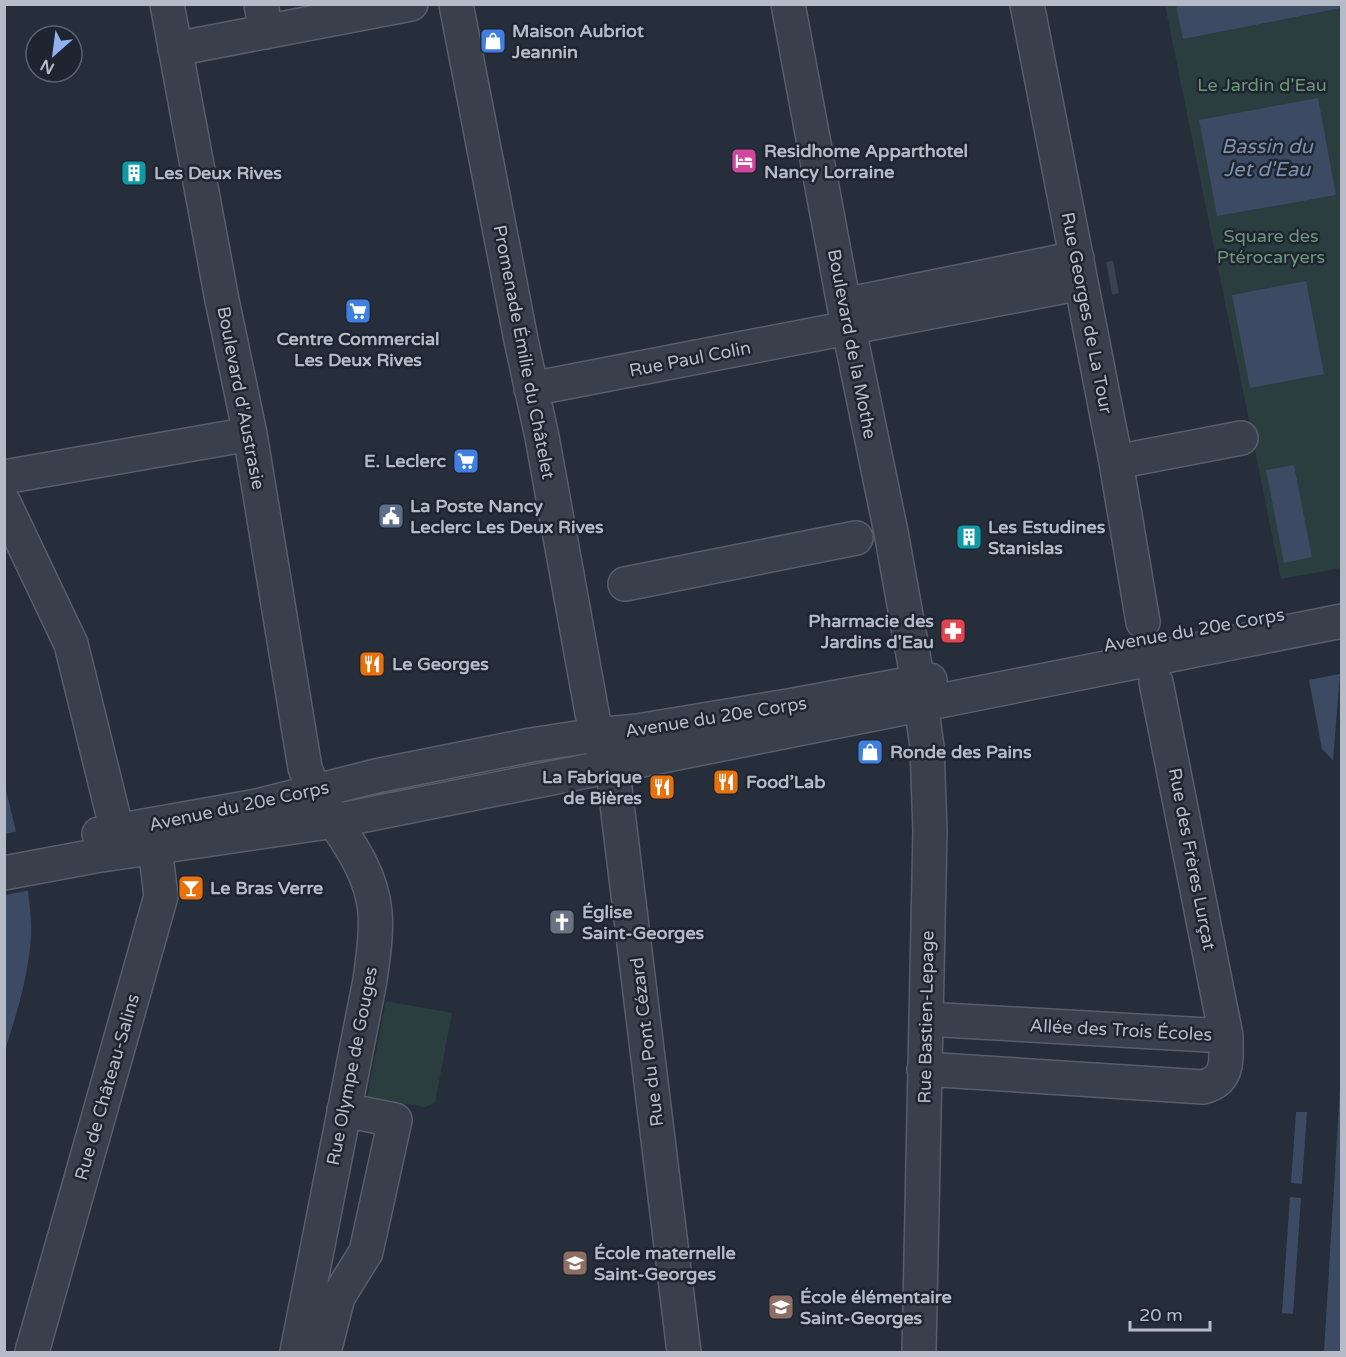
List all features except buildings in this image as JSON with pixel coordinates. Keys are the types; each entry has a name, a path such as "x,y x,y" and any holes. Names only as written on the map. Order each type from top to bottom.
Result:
{"street":[{"name":"Boulevard d'Austrasie","path":"166,4 250,434 305,768 315,792"},
{"path":"175,49 263,18 411,4"},
{"name":"Promenade Émilie du Châtelet","path":"456,4 542,437 596,735"},
{"name":"Boulevard de la Mothe","path":"788,4 849,327 891,532 920,693"},
{"name":"Rue Georges de La Tour","path":"1027,4 1077,258 1073,297 1116,462 1143,622"},
{"name":"Rue Paul Colin","path":"531,389 849,327 1077,258"},
{"path":"849,327 1073,297"},
{"path":"4,477 250,434"},
{"path":"1116,462 1241,438"},
{"name":"Rue de Château-Salins","path":"4,503 71,644 119,840 160,896 32,1353"},
{"path":"625,584 856,538"},
{"name":"Avenue du 20e Corps","path":"119,840 376,776 531,745 637,731 788,706 920,693 1146,638 1341,603"},
{"path":"4,852 335,821 612,766 920,693 1341,621"},
{"name":"Rue des Frères Lurçat","path":"1156,682 1226,1036"},
{"name":"Rue Bastien-Lepage","path":"919,1353 930,831 927,747 920,693"},
{"name":"Rue du Pont Cézard","path":"596,735 612,766 620,815 684,1353"},
{"name":"Rue Olympe de Gouges","path":"297,1353 370,980 376,925 369,884 349,844 315,792"},
{"path":"4,873 119,840"},
{"name":"Allée des Trois Écoles","path":"924,1069 1203,1087 1213,1084 1223,1073 1226,1061 1226,1036 926,1019"},
{"path":"324,1353 338,1297 366,1252 395,1120 344,1110"}],"green space":[{"name":"Le Jardin d'Eau","path":"1165,5 1341,5 1341,568 1281,579"},
{"path":"386,1001 452,1013 435,1103 425,1107 367,1097"}],"water":[{"path":"1341,4 1341,8 1183,39 1176,5"},
{"name":"Bassin du Jet d'Eau","path":"1318,98 1336,195 1217,216 1199,120"},
{"path":"1306,281 1324,374 1250,388 1232,295"},
{"path":"1294,465 1312,557 1284,563 1266,470"},
{"path":"1340,674 1333,760 1322,749 1309,680"},
{"path":"4,782 26,880 31,919 30,952 25,981 5,1050"},
{"path":"1341,1072 1341,1352 1324,1352"},
{"path":"1296,1112 1307,1112 1302,1184 1291,1183"},
{"path":"1290,1197 1301,1198 1293,1314 1282,1313"}],"pier":[{"path":"18,831 30,890 5,895 5,834"}],"tunnel":[{"path":"1061,287 1116,277"}],"place":[{"name":"Maison Aubriot Jeannin","path":"493,41"},
{"name":"Residhome Apparthotel Nancy Lorraine","path":"744,161"},
{"name":"Les Deux Rives","path":"134,173"},
{"name":"Centre Commercial Les Deux Rives","path":"358,311"},
{"name":"E. Leclerc","path":"466,461"},
{"name":"La Poste Nancy Leclerc Les Deux Rives","path":"391,516"},
{"name":"Les Estudines Stanislas","path":"969,537"},
{"name":"Pharmacie des Jardins d'Eau","path":"953,631"},
{"name":"Le Georges","path":"372,664"},
{"name":"Ronde des Pains","path":"870,752"},
{"name":"Food’Lab","path":"726,782"},
{"name":"La Fabrique de Bières","path":"662,787"},
{"name":"Le Bras Verre","path":"191,888"},
{"name":"Église Saint-Georges","path":"562,922"},
{"name":"École maternelle Saint-Georges","path":"575,1263"},
{"name":"École élémentaire Saint-Georges","path":"781,1307"}],"park label":[{"name":"Square des Ptérocaryers","path":"1271,246"}]}
